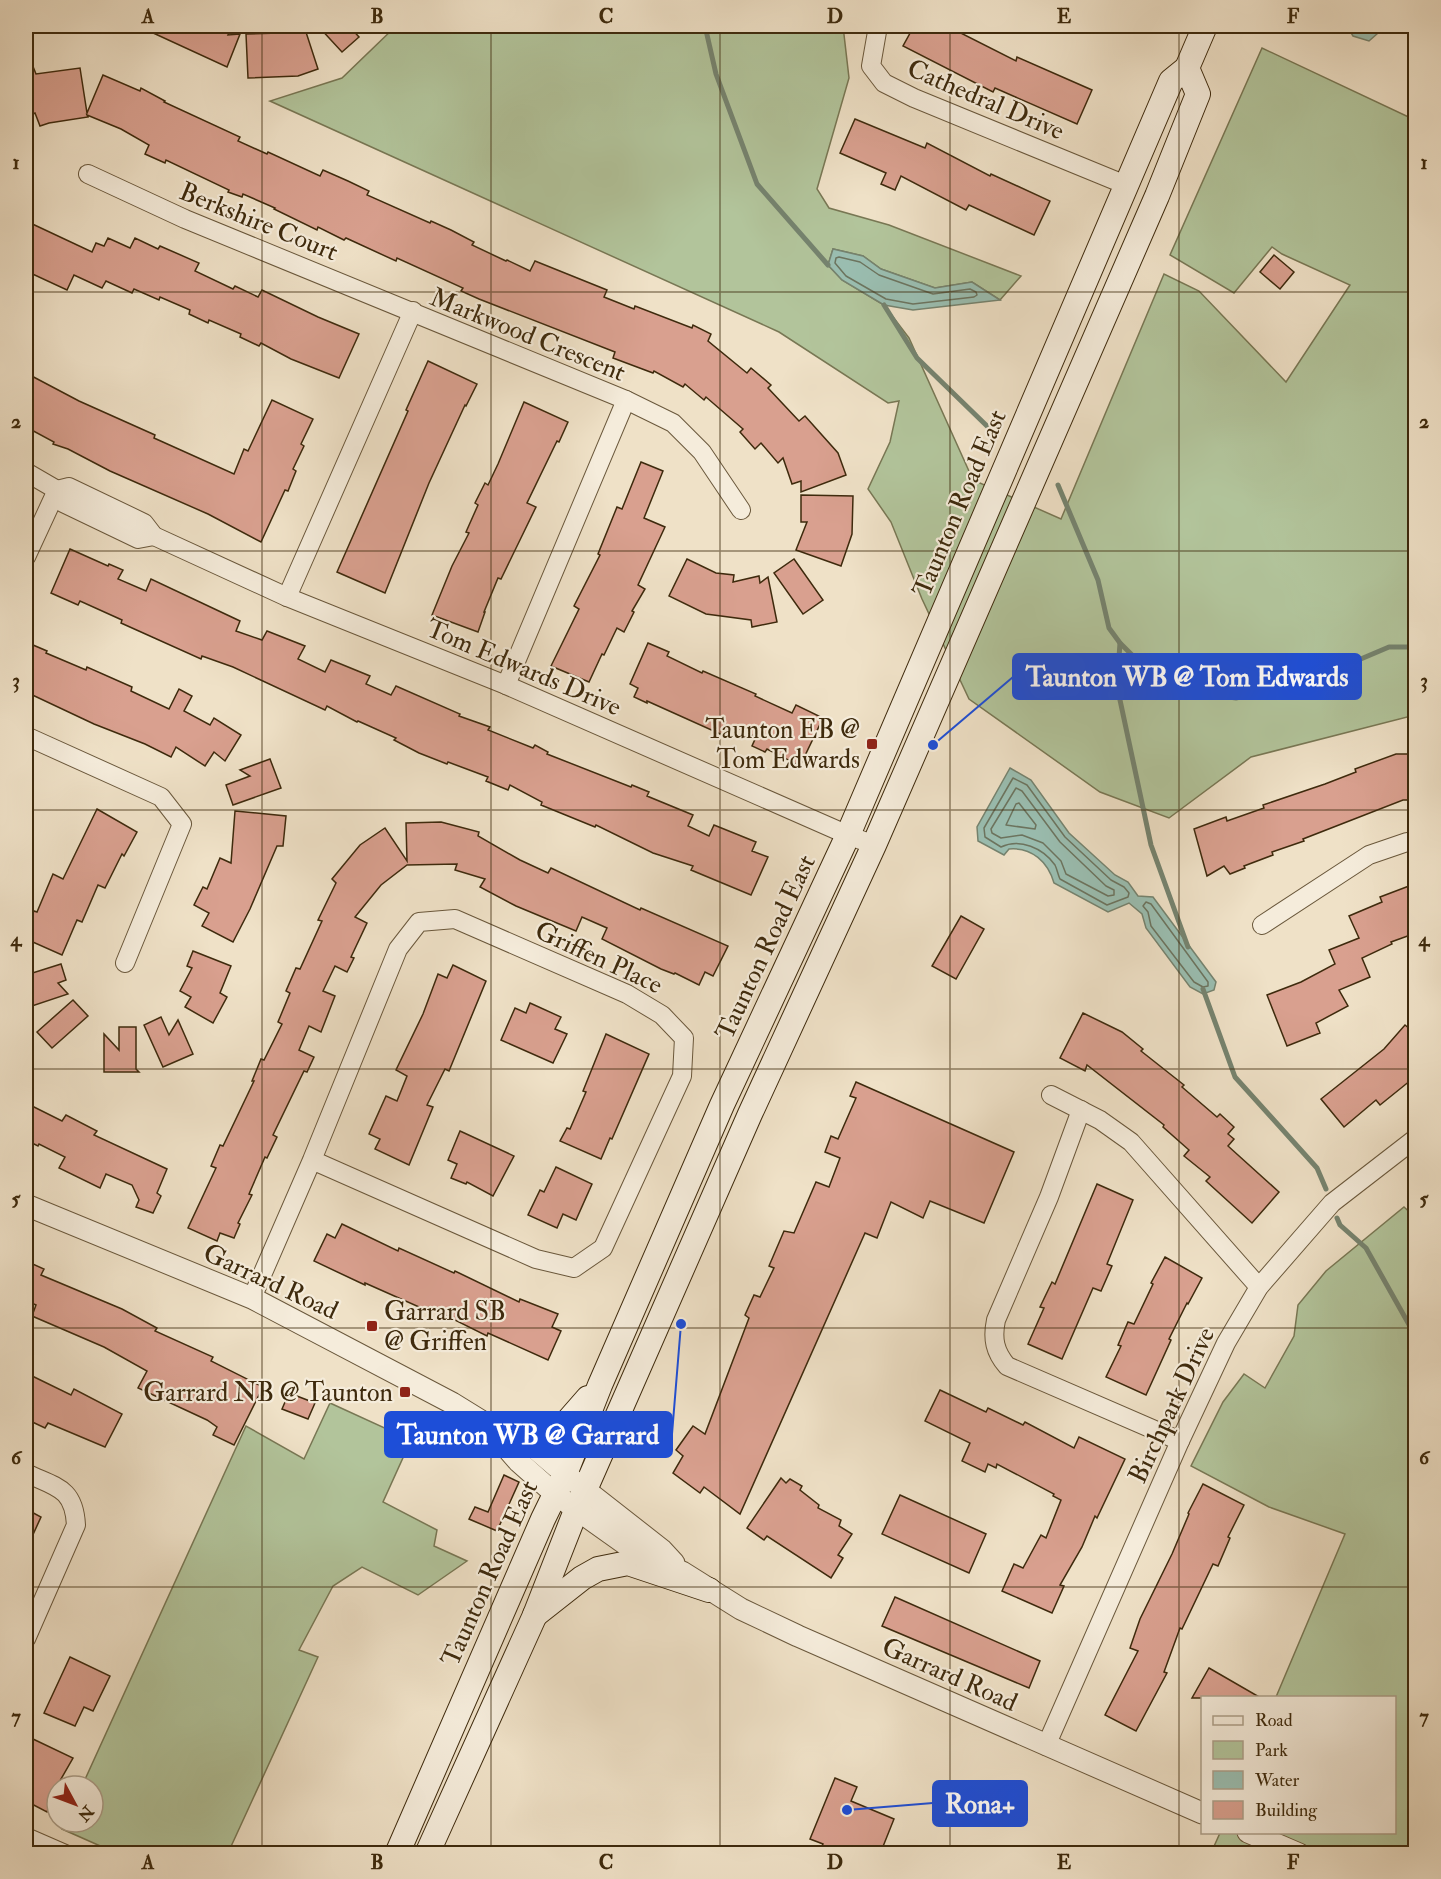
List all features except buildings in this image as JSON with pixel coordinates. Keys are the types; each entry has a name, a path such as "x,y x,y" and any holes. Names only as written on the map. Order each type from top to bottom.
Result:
{"main road":[{"name":"Taunton Road East","path":"397,1854 560,1484 600,1385 722,1105 848,836 1171,81 1187,68 1205,26"},
{"name":"Taunton Road East","path":"427,1854 535,1615 581,1499 750,1114 874,845 1162,186 1198,94 1187,68"},
{"path":"524,1439 560,1430 600,1385"},
{"path":"535,1615 582,1578 598,1569 628,1563 708,1590"}],"street":[{"name":"Cathedral Drive","path":"878,26 872,66 884,83 914,98 1126,185"},
{"name":"Berkshire Court","path":"87,174 185,219 413,311"},
{"name":"Markwood Crescent","path":"287,597 413,311 626,400 506,685"},
{"path":"626,400 673,423 702,452 741,510"},
{"name":"Tom Edwards Drive","path":"26,472 57,490 63,503 138,539 154,536 287,597 506,685 848,836 874,845"},
{"path":"26,557 57,490"},
{"path":"26,736 160,797 182,824 125,963"},
{"path":"1262,925 1369,855 1407,842 1416,842"},
{"name":"Griffen Place","path":"252,1298 312,1160 398,950 419,922 455,919 617,989 662,1015 684,1038 681,1076 603,1248 574,1268 536,1259 312,1160"},
{"path":"1051,1095 1081,1110 1131,1142 1259,1287"},
{"path":"1081,1110 1048,1197 996,1320 993,1332 994,1344 999,1357 1007,1366 1180,1441"},
{"name":"Birchpark Drive","path":"1046,1746 1180,1441 1226,1343 1259,1287 1332,1203 1416,1138"},
{"name":"Garrard Road","path":"26,1206 252,1298 442,1398 486,1424 524,1439 560,1484"},
{"name":"Garrard Road","path":"486,1424 519,1462 560,1484 662,1550 682,1572 741,1609 1046,1746 1201,1812"},
{"path":"26,1473 66,1492 75,1509 76,1525 26,1639"},
{"path":"1250,1834 1299,1854"},
{"path":"26,1837 65,1854"}],"green space":[{"path":"396,26 843,26 849,78 817,189 829,208 889,225 1021,276 1000,300 972,282 935,288 881,269 863,256 833,249 828,265 842,280 884,305 909,338 973,480 1061,519 1164,274 1199,291 1286,382 1350,285 1282,254 1272,247 1234,293 1170,255 1262,48 1415,120 1415,718 1411,716 1251,757 1169,818 1100,792 969,699 922,599 891,522 868,489 890,442 899,401 888,403 779,332 270,101 342,78"},
{"path":"1404,1207 1416,1218 1415,1853 1211,1853 1220,1834 1396,1834 1396,1696 1276,1696 1345,1534 1269,1507 1191,1466 1223,1402 1244,1374 1265,1388 1294,1336 1298,1305 1326,1271"},
{"path":"330,1403 411,1440 383,1502 437,1530 434,1546 467,1561 418,1595 362,1567 333,1586 299,1650 318,1657 228,1853 116,1853 73,1834 105,1834 105,1774 87,1774 246,1426 304,1459"}],"water":[{"path":"1347,26 1386,26 1369,41 1353,36"},
{"path":"833,249 863,256 881,269 935,288 972,282 1000,300 913,310 884,305 842,280 828,265"},
{"path":"1010,768 1031,780 1069,833 1115,875 1128,882 1138,896 1153,897 1216,982 1214,990 1203,994 1190,987 1146,928 1142,914 1129,903 1108,912 1054,883 1043,862 1032,853 1009,849 1004,855 978,841 977,827"}],"waterway":[{"path":"705,26 716,74 757,184 828,265"},
{"path":"884,305 917,358 988,427"},
{"path":"1058,485 1098,580 1109,628 1120,643 1148,671 1180,690 1236,698 1316,678 1389,647 1416,647"},
{"path":"1120,643 1117,686 1151,845 1188,947"},
{"path":"1203,989 1235,1077 1317,1168 1326,1189"},
{"path":"1337,1218 1340,1225 1366,1248 1416,1337"}],"place":[{"name":"Taunton EB @ Tom Edwards","path":"872,744"},
{"name":"Taunton WB @ Tom Edwards","path":"933,745"},
{"name":"Taunton WB @ Garrard","path":"681,1324"},
{"name":"Garrard SB @ Griffen","path":"372,1326"},
{"name":"Garrard NB @ Taunton","path":"405,1392"},
{"name":"Rona+","path":"847,1810"}]}
